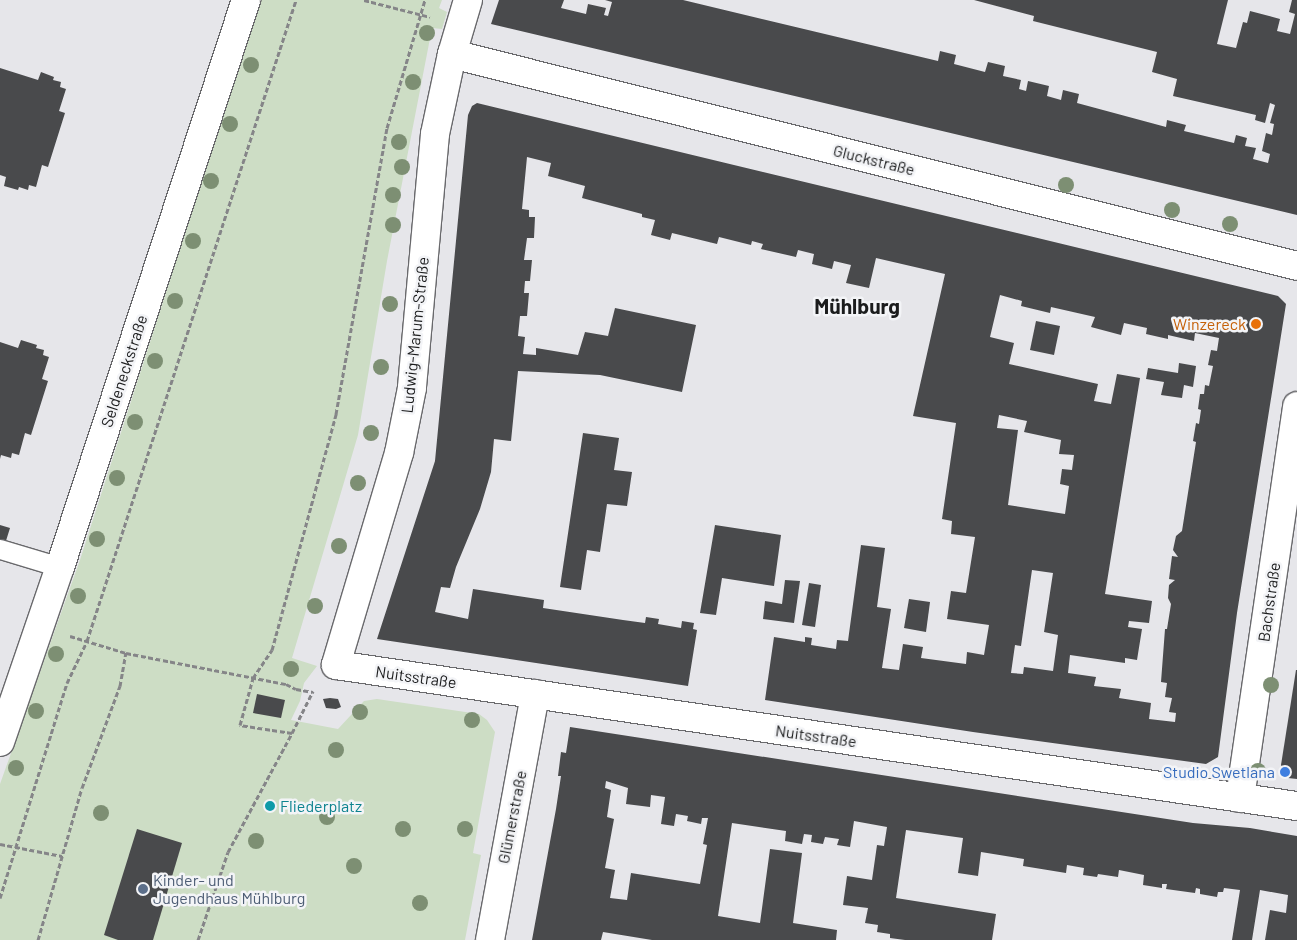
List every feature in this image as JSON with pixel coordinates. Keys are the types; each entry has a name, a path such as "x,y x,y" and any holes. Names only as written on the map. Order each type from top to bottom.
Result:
{"street":[{"name":"Seldeneckstraße","path":"0,742 60,567 246,0"},
{"name":"Ludwig-Marum-Straße","path":"336,665 399,452 412,388 435,134 452,54 464,12"},
{"name":"Gluckstraße","path":"452,54 1297,266"},
{"name":"Bachstraße","path":"1240,798 1297,406"},
{"name":"Nuitsstraße","path":"336,665 1297,806"},
{"name":"Glümerstraße","path":"490,940 535,694"}],"lane":[{"path":"0,549 60,567"}],"path":[{"path":"0,898 67,683 87,641 296,0"},
{"path":"364,0 421,14 464,12"},
{"path":"292,733 240,725 253,678 272,650 336,414 386,128 425,0"},
{"path":"39,627 126,653 286,684 313,692 228,852 198,940"},
{"path":"44,940 38,939 82,788 120,686 126,653"},
{"path":"0,844 62,856"}],"green space":[{"path":"260,0 442,0 439,8 447,12 442,29 432,28 387,261 358,435 292,658 317,666 304,683 300,701 291,720 338,729 364,701 377,699 479,714 487,720 495,732 473,853 481,855 465,940 0,940 0,784 80,560"}],"building":[{"path":"499,0 564,0 561,8 586,14 588,4 606,8 604,15 608,16 612,2 605,0 683,0 938,61 940,51 956,55 954,64 985,72 988,62 1005,66 1003,76 1021,80 1019,89 1026,91 1028,81 1049,86 1047,96 1061,100 1063,90 1079,94 1077,103 1166,127 1167,120 1186,125 1184,131 1234,143 1236,135 1247,138 1245,146 1256,148 1253,159 1268,163 1270,154 1262,151 1266,133 1272,135 1274,124 1270,123 1275,105 1270,103 1265,123 1255,120 1256,115 1173,96 1177,79 1152,72 1157,52 1033,21 1034,16 974,0 1228,0 1217,44 1236,48 1243,22 1247,23 1250,11 1280,19 1277,31 1290,34 1295,14 1289,12 1292,0 1297,0 1297,215 491,24"},
{"path":"0,68 38,80 41,72 54,77 53,80 61,82 60,87 66,89 59,111 65,113 48,167 42,165 36,187 29,185 28,190 19,187 18,190 4,186 6,177 0,175"},
{"path":"477,103 1278,296 1286,304 1237,613 1218,757 1206,764 973,732 765,700 774,637 805,642 805,637 812,638 811,645 836,649 837,640 848,641 861,545 885,548 877,607 891,609 882,668 899,670 903,644 923,647 921,658 966,664 967,652 984,655 989,625 947,619 951,591 966,593 975,537 951,534 952,521 942,519 956,423 913,416 945,274 876,258 869,288 846,283 851,265 834,261 832,269 812,264 814,254 798,250 796,257 761,249 763,244 752,241 751,245 719,237 717,244 672,233 670,240 651,235 655,220 642,217 642,214 582,198 585,186 548,176 551,163 527,157 522,209 529,210 529,217 535,217 534,238 527,238 524,260 532,260 530,281 525,281 524,293 529,293 527,316 520,316 518,336 525,337 523,354 536,355 536,348 578,355 585,332 608,336 615,308 696,325 682,392 600,375 518,371 511,441 494,439 491,472 480,509 456,567 450,588 441,587 435,612 468,619 473,589 544,600 543,608 645,623 646,617 659,619 658,624 681,628 682,621 694,623 693,629 697,630 688,686 377,639 435,461 468,115 472,106","holes":["1000,295 1022,301 1021,306 1050,313 1051,307 1095,317 1091,327 1121,335 1124,323 1147,328 1146,334 1168,339 1168,335 1194,341 1195,333 1219,338 1217,351 1211,350 1208,365 1213,366 1209,386 1205,385 1204,394 1200,394 1198,409 1201,410 1199,424 1196,423 1193,441 1196,442 1182,531 1176,536 1173,550 1178,557 1172,556 1169,579 1175,580 1169,585 1168,598 1171,604 1167,629 1165,629 1161,682 1167,683 1165,697 1172,698 1169,712 1176,713 1175,722 1149,719 1151,703 1119,698 1121,689 1094,686 1096,677 1068,673 1070,655 1125,663 1125,658 1137,660 1142,629 1128,627 1129,621 1149,623 1152,601 1105,594 1140,378 1117,374 1111,404 1094,401 1098,384 1009,364 1014,343 990,337","999,415 1027,421 1024,432 1061,440 1059,454 1074,455 1072,470 1062,469 1060,484 1069,486 1065,514 1008,505 1018,430 997,428","1032,570 1053,573 1044,632 1058,635 1053,671 1024,667 1023,674 1011,673 1015,645 1021,646"]},
{"path":"1036,321 1060,326 1054,355 1030,350"},
{"path":"21,340 37,345 36,348 44,350 43,355 49,357 42,379 48,381 31,435 25,433 19,455 12,453 11,458 1,455 0,459 0,342 18,348"},
{"path":"1179,363 1196,366 1193,387 1184,385 1182,398 1161,395 1164,382 1146,379 1148,368 1178,373"},
{"path":"583,433 619,438 614,470 632,472 627,506 607,504 600,552 587,550 581,590 560,587"},
{"path":"0,525 10,528 5,544 0,542"},
{"path":"715,525 781,535 774,586 722,578 716,615 700,613"},
{"path":"785,580 800,581 794,623 763,619 765,601 782,604"},
{"path":"809,583 821,585 815,627 802,625"},
{"path":"909,599 930,602 926,632 904,628"},
{"path":"1296,670 1297,779 1288,778 1281,765"},
{"path":"257,694 285,700 281,718 253,713"},
{"path":"323,699 338,699 341,707 336,709 326,708"},
{"path":"570,727 1193,823 1250,828 1297,836 1297,940 1265,940 1270,910 1286,913 1288,895 1260,890 1252,940 1232,940 1240,890 1224,888 1223,892 1218,892 1217,897 1200,894 1200,889 1196,888 1195,893 1166,889 1167,884 1162,884 1162,888 1143,885 1144,875 1119,870 1118,877 1098,874 1097,877 1083,875 1084,868 1067,865 1066,873 1023,866 1024,859 981,852 978,876 958,873 963,838 906,830 896,898 996,914 992,940 905,940 890,938 890,934 877,932 878,925 865,923 868,908 843,905 847,876 872,880 877,845 884,846 887,827 854,821 850,847 837,845 839,839 825,837 823,844 811,842 812,835 804,834 802,844 785,841 786,831 732,823 718,916 760,923 770,849 802,853 793,923 837,930 836,940 652,940 603,932 601,940 532,940 556,809 561,776 558,776 561,752 566,753","holes":["606,781 628,788 626,804 650,807 651,795 665,797 661,824 674,826 676,814 688,816 687,821 701,824 702,818 708,818 703,844 707,845 700,884 631,873 627,900 610,898 615,870 605,868 614,819 607,817 611,790 605,788"]},
{"name":"Kinder- und Jugendhaus Mühlburg","path":"137,829 182,843 153,940 118,940 104,935"}],"place":[{"name":"Winzereck","path":"1256,324"},
{"name":"Studio Swetlana","path":"1285,772"},
{"name":"Fliederplatz","path":"270,806"},
{"name":"Kinder- und Jugendhaus Mühlburg","path":"143,889"}],"district":[{"name":"Mühlburg","path":"857,306"}]}
